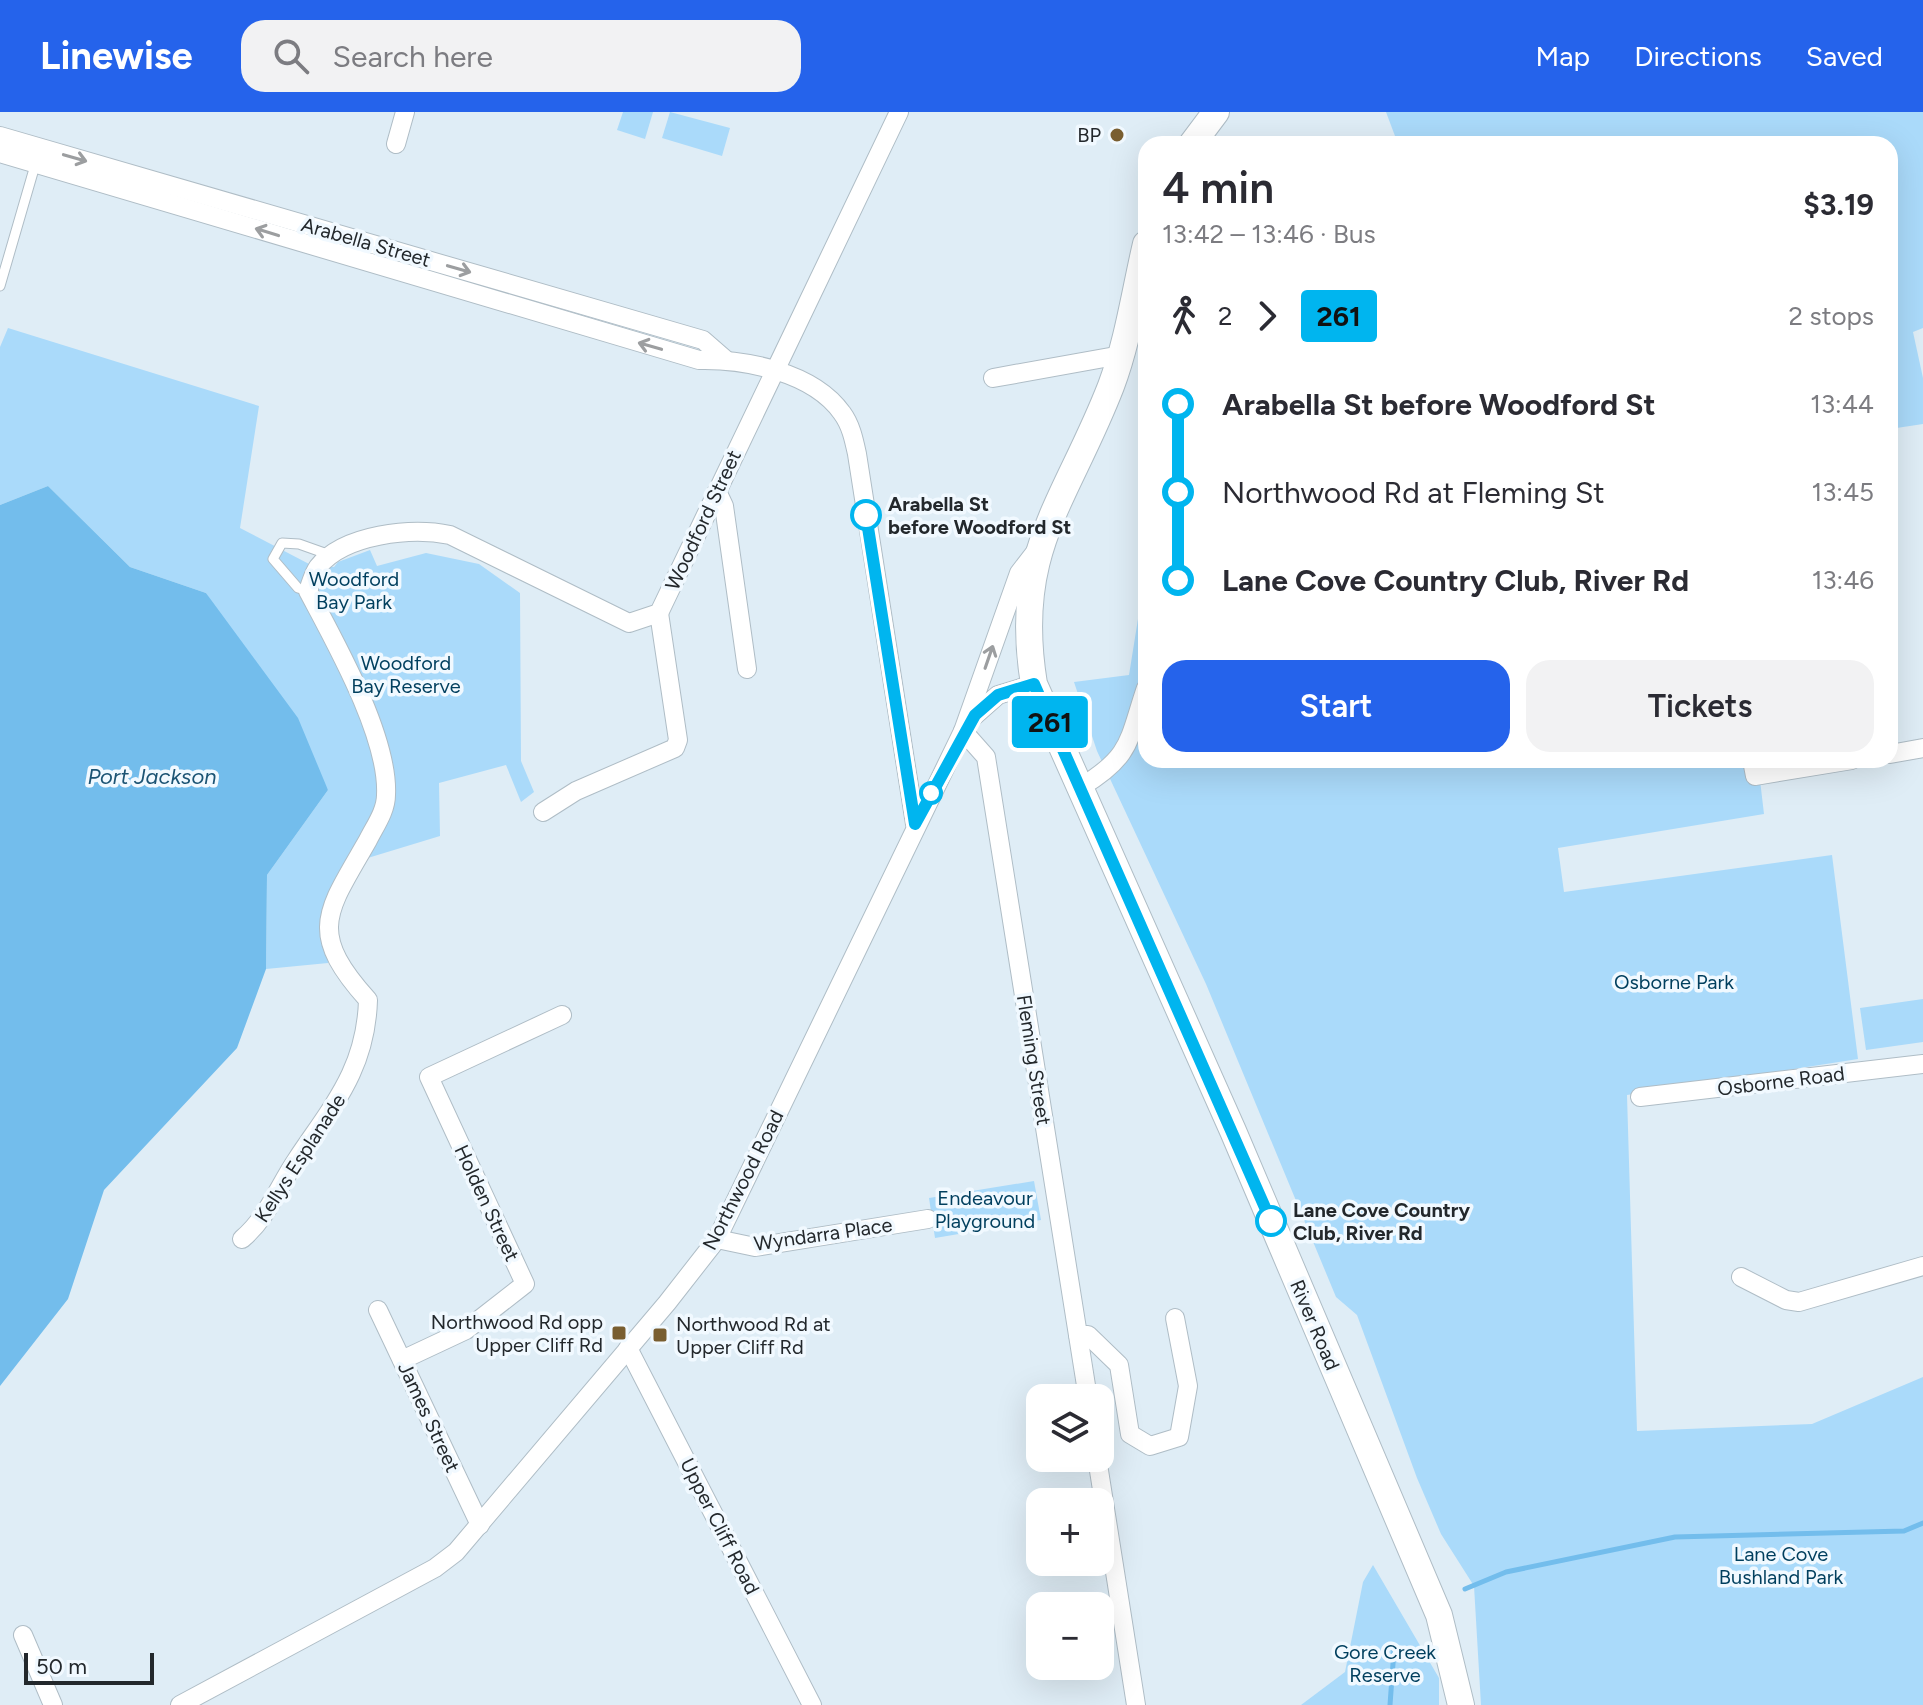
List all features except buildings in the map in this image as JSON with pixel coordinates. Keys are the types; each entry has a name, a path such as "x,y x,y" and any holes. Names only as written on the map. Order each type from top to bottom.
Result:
{"main road":[{"path":"1198,136 1216,112"},
{"name":"Northwood Road","path":"1040,545 1096,421 1121,355 1138,280"},
{"name":"River Road","path":"1040,545 1027,616 1034,684 1233,1131 1439,1615 1461,1705"}],"street":[{"path":"396,144 405,112"},
{"name":"Woodford Street","path":"330,555 398,531 424,530 450,535 629,623 659,613 899,112"},
{"name":"Arabella Street","path":"0,136 703,340 726,360"},
{"name":"Arabella Street","path":"0,153 699,360 726,360 774,372 800,380 831,400 852,432 915,824"},
{"path":"993,378 1121,355"},
{"path":"717,491 724,506 747,669"},
{"name":"Northwood Road","path":"180,1705 435,1568 480,1525 717,1239 915,824 963,731 1019,573 1040,545"},
{"path":"308,591 316,570 330,555"},
{"name":"Kellys Esplanade","path":"242,1239 260,1224 296,1160 339,1101 367,1033 368,1000 335,959 328,938 330,906 381,815 386,795 379,751 362,703 308,591"},
{"path":"543,812 576,791 675,748 678,740 659,613"},
{"name":"Northwood Road","path":"963,731 986,702 1007,691 1034,684"},
{"path":"1081,787 1116,765 1125,751 1138,712"},
{"name":"Fleming Street","path":"963,731 986,757 1086,1384"},
{"path":"1898,753 1923,748"},
{"path":"1754,768 1755,776 1804,768"},
{"name":"Holden Street","path":"402,1360 466,1330 525,1284 429,1077 562,1015"},
{"name":"Osborne Road","path":"1640,1097 1923,1064"},
{"name":"Wyndarra Place","path":"717,1239 755,1247 928,1219"},
{"path":"1741,1277 1786,1300 1799,1302 1923,1266"},
{"name":"James Street","path":"378,1310 480,1525"},
{"path":"1078,1335 1088,1335 1119,1365 1130,1434 1150,1446 1179,1437 1188,1386 1175,1318"},
{"name":"Upper Cliff Road","path":"628,1348 812,1705"},
{"path":"1099,1472 1136,1705"},
{"path":"23,1635 53,1705"}],"lane":[{"path":"0,286 36,162"},
{"name":"Kellys Esplanade","path":"308,591 298,588 273,559 282,543 299,544 330,555"}],"green space":[{"path":"623,112 653,112 645,139 617,130"},
{"path":"670,112 730,128 722,156 662,138"},
{"path":"1386,112 1923,112 1923,328 1913,332 1923,378 1923,424 1898,428 1898,136 1395,136"},
{"name":"Woodford Bay Reserve","path":"8,328 259,406 240,528 311,565 334,567 338,562 370,550 377,566 426,553 479,564 520,593 521,761 534,792 521,802 506,765 439,783 440,836 348,864 326,905 328,963 266,969 267,875 328,790 206,593 130,567 48,486 0,505 0,347"},
{"path":"1138,619 1138,768 1842,768 1760,780 1764,814 1558,848 1564,892 1832,855 1858,1059 1627,1095 1637,1431 1812,1424 1923,1377 1923,1705 1481,1705 1474,1586 1441,1534 1357,1315 1336,1297 1206,984 1097,751 1074,682 1129,675"},
{"path":"1923,999 1923,1042 1866,1050 1860,1008"},
{"name":"Endeavour Playground","path":"1034,1181 1041,1220 935,1238 929,1198"},
{"name":"Gore Creek Reserve","path":"1373,1565 1439,1678 1439,1705 1301,1705 1345,1672 1363,1582"}],"water":[{"name":"Port Jackson","path":"48,486 130,567 206,593 298,718 328,790 267,875 266,969 237,1048 104,1190 68,1299 0,1386 0,505"}],"waterway":[{"path":"1465,1589 1506,1572 1675,1537 1904,1531 1923,1523"},
{"path":"1390,1705 1394,1650"}],"bus line":[{"name":"261","path":"866,515 915,824 963,731 986,702 1007,691 1034,684 1114,859 1271,1221"}],"place":[{"name":"BP","path":"1117,135"},
{"name":"Arabella St before Woodford St","path":"866,515"},
{"name":"Lane Cove Country Club, River Rd","path":"1271,1221"},
{"name":"Northwood Rd opp Upper Cliff Rd","path":"619,1333"},
{"name":"Northwood Rd at Upper Cliff Rd","path":"660,1335"}],"park label":[{"name":"Woodford Bay Park","path":"354,590"},
{"name":"Osborne Park","path":"1674,982"},
{"name":"Lane Cove Bushland Park","path":"1781,1566"}]}
